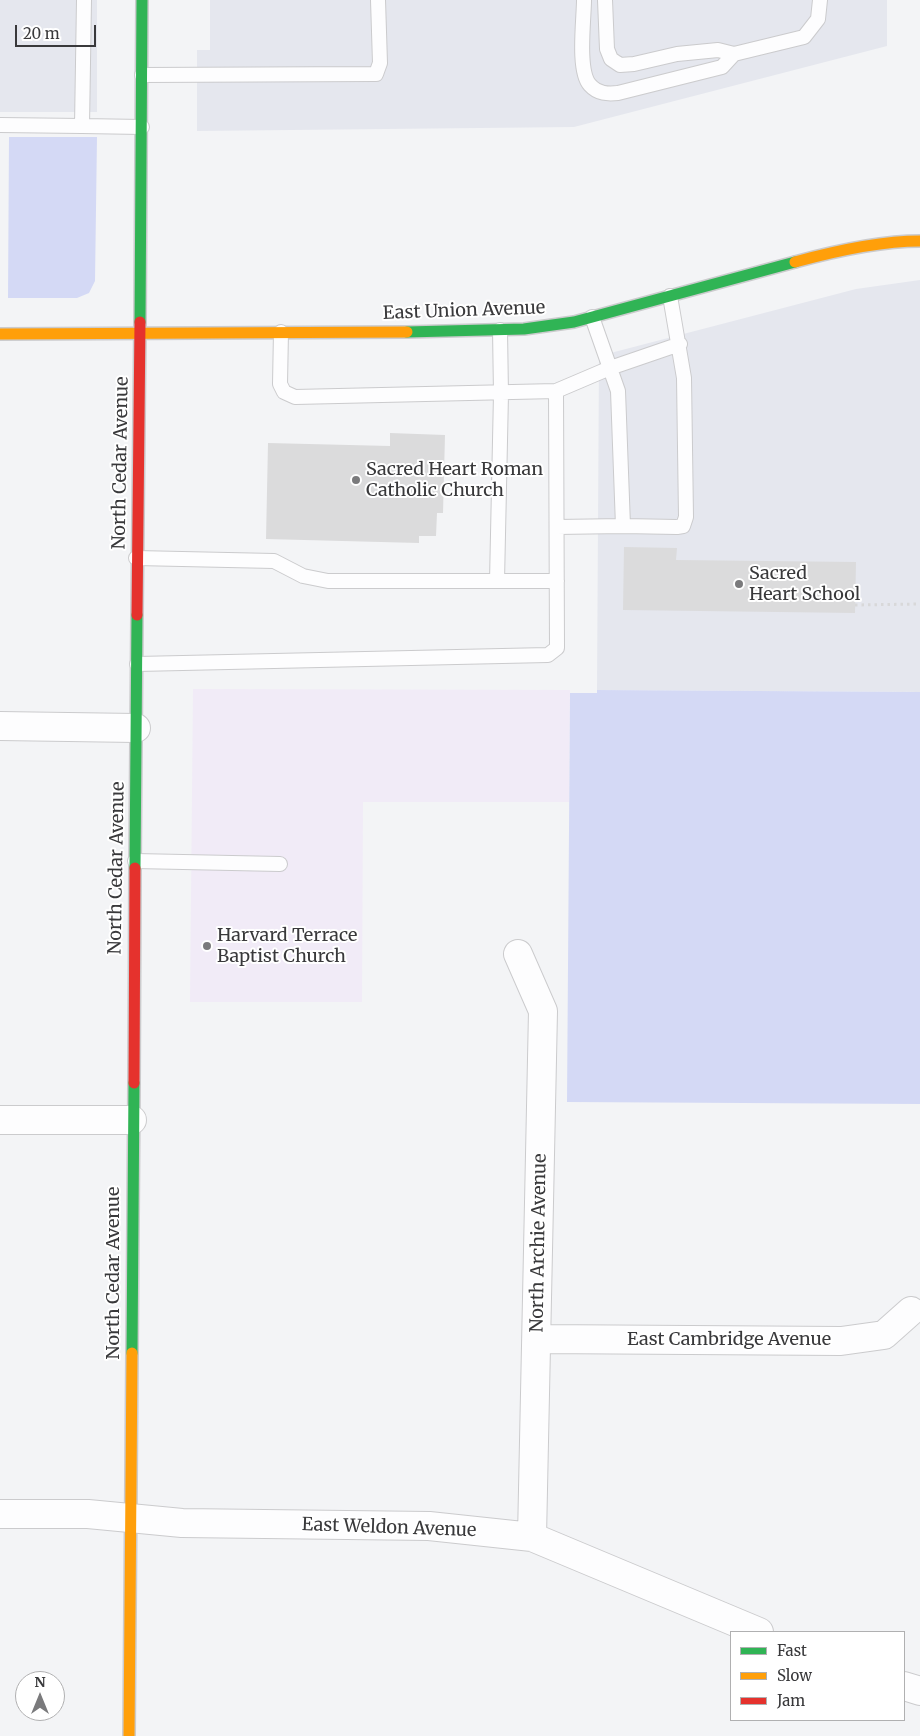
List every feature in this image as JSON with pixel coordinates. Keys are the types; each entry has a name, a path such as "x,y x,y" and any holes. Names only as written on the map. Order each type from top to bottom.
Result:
{"main road":[{"name":"North Cedar Avenue","path":"129,1736 132,1120 137,664 136,558 141,333 142,0"},
{"name":"East Union Avenue","path":"0,334 500,330 574,322 828,253 920,240"}],"street":[{"path":"0,726 136,728"},
{"name":"North Archie Avenue","path":"518,954 543,1011 538,1339 532,1537"},
{"path":"0,1120 132,1120"},
{"name":"East Cambridge Avenue","path":"538,1339 841,1341 884,1335 911,1311"},
{"name":"East Weldon Avenue","path":"0,1514 88,1514 182,1523 429,1526 532,1537 757,1631"},
{"path":"905,1686 920,1691"}],"lane":[{"path":"82,126 84,0"},
{"path":"142,75 376,74 380,63 378,0"},
{"path":"584,0 583,68 589,84 604,94 722,67 734,54"},
{"path":"605,0 607,49 612,60 620,65 634,64 678,54 718,50 734,54 804,37 818,19 820,0"},
{"path":"0,124 142,126"},
{"path":"557,527 683,526 686,517 684,378 680,344 670,296"},
{"path":"592,317 618,391 623,526"},
{"path":"497,581 501,394 500,330"},
{"path":"281,332 280,384 284,392 295,397 501,394 556,391 610,368 680,344"},
{"path":"137,664 548,655 557,648 556,391"},
{"path":"136,558 274,561 303,576 328,581 557,582"},
{"path":"135,861 280,864"}],"path":[{"path":"855,605 920,604"}],"shaded area":[{"path":"0,0 97,0 97,112 0,112"},
{"path":"210,0 887,0 887,46 574,127 197,131 197,50 210,50"},
{"path":"9,137 97,137 95,281 89,293 77,298 8,298"},
{"path":"920,280 920,692 597,690 599,356 856,289"},
{"path":"193,689 570,690 569,802 363,802 362,1002 190,1002"},
{"path":"597,690 920,692 920,1104 567,1102 570,693 597,693"}],"building":[{"name":"Sacred Heart Roman Catholic Church","path":"390,433 445,435 443,513 437,513 436,536 419,536 419,543 266,539 268,443 390,446"},
{"name":"Sacred Heart School","path":"624,547 677,548 676,560 856,562 855,613 623,610"}],"traffic: fast":[{"path":"140,322 142,0"},
{"path":"407,332 524,329 574,322 795,262"},
{"path":"135,868 137,615"},
{"path":"132,1353 134,1083"}],"traffic: slow":[{"path":"795,262 857,247 904,241 920,241"},
{"path":"0,334 407,332"},
{"path":"129,1736 132,1353"}],"traffic: jam":[{"path":"137,615 140,322"},
{"path":"134,1083 135,868"}],"place":[{"name":"Sacred Heart Roman Catholic Church","path":"356,480"},
{"name":"Sacred Heart School","path":"739,584"},
{"name":"Harvard Terrace Baptist Church","path":"207,946"}]}
